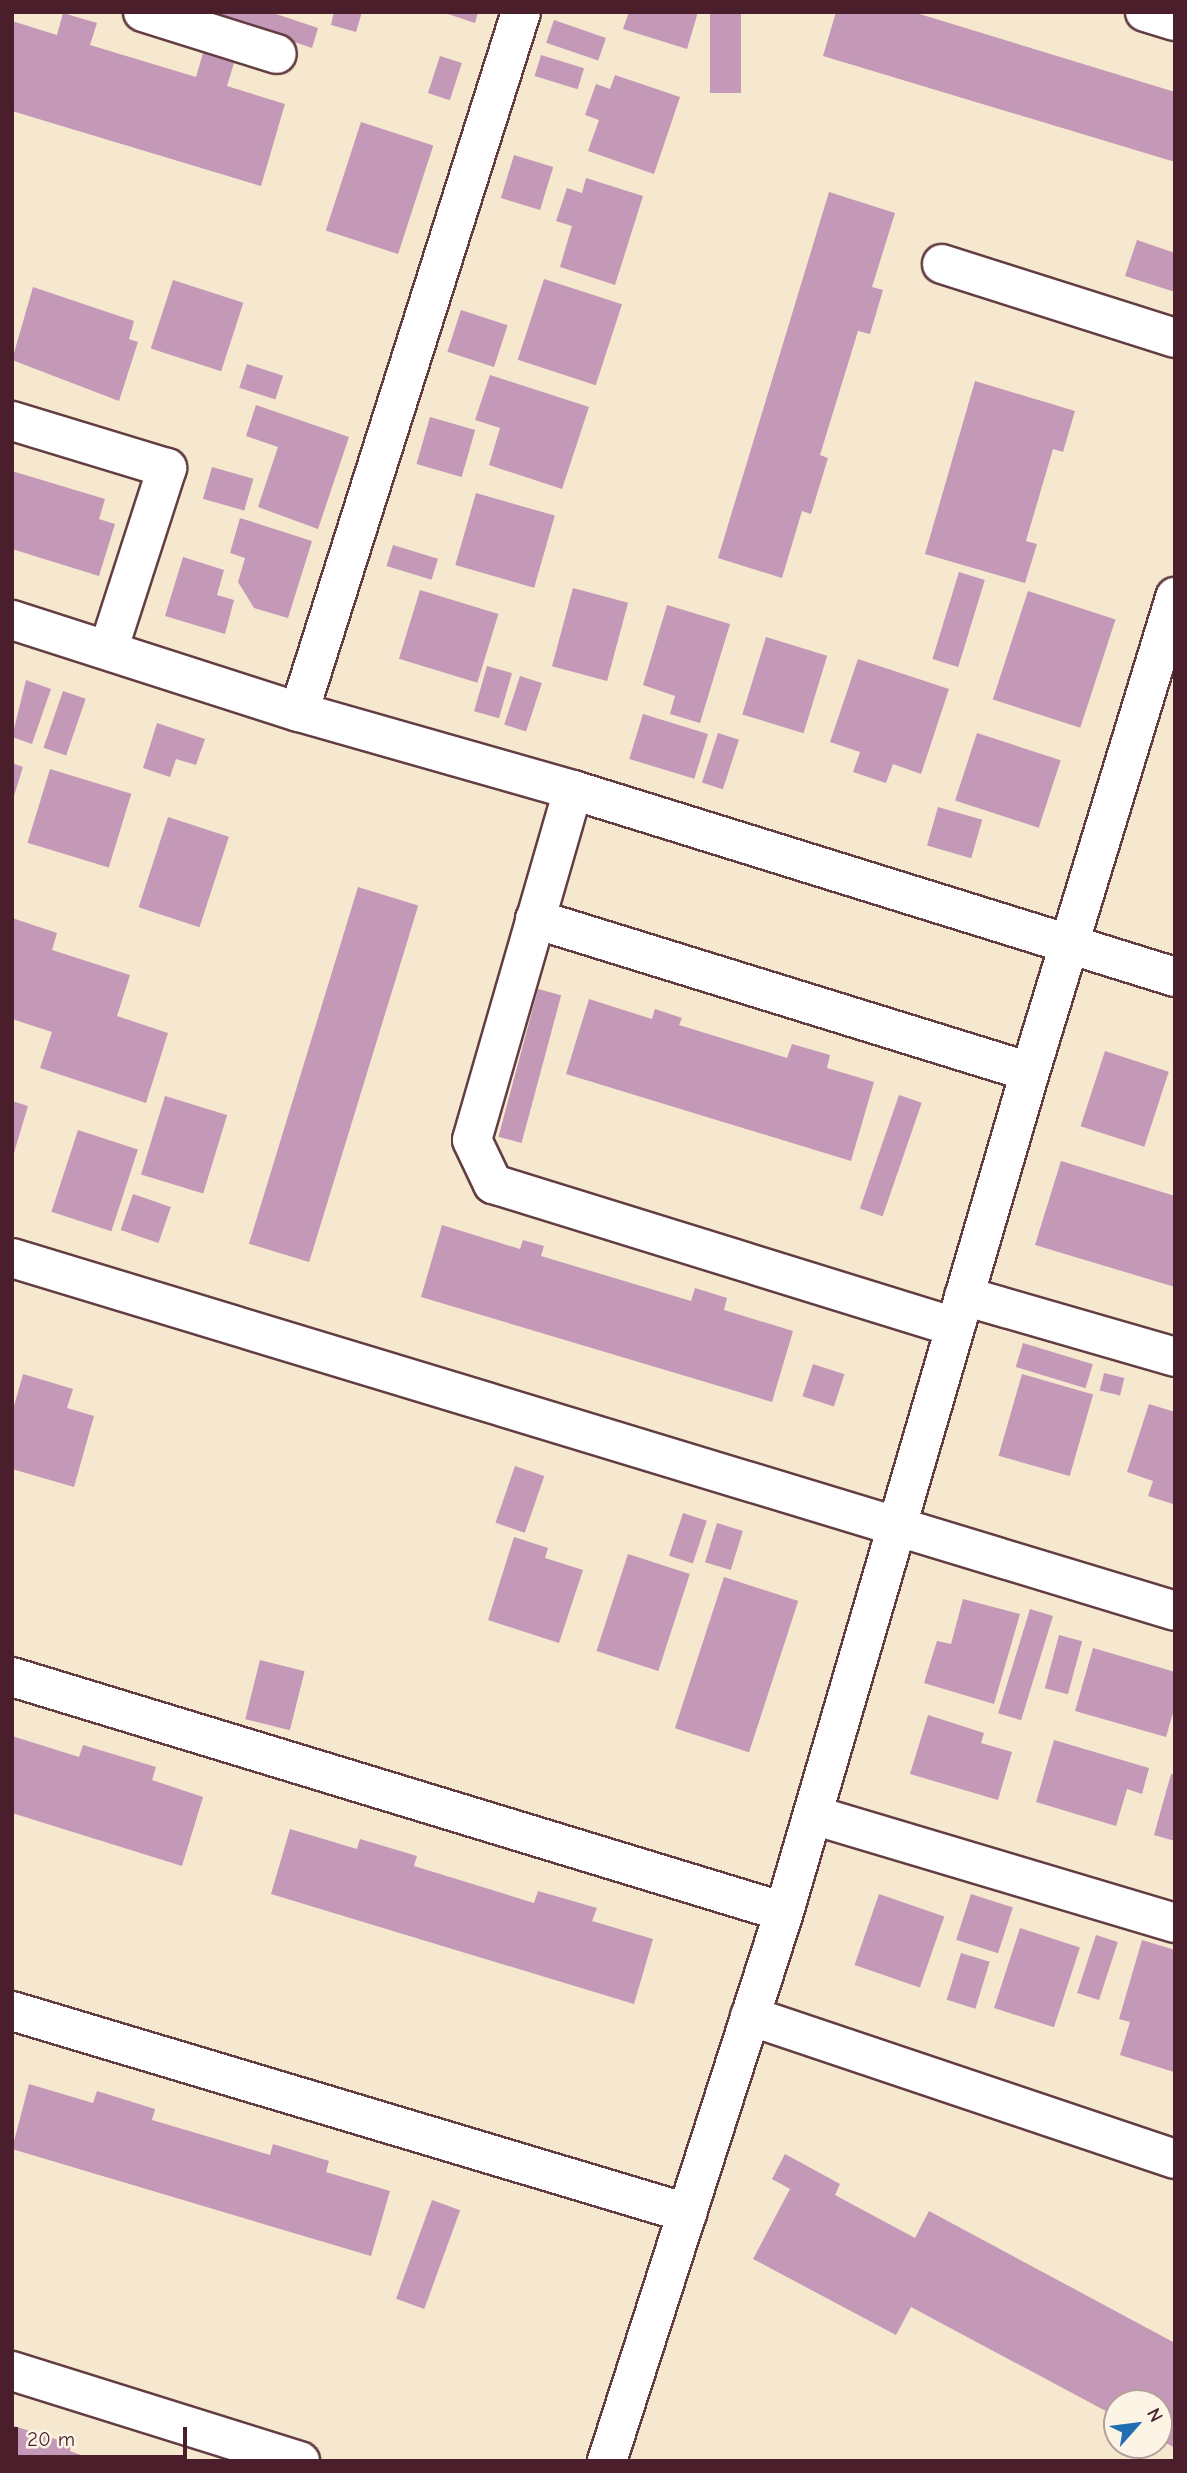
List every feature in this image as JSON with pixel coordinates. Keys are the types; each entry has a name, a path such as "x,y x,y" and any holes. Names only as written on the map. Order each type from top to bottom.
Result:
{"street":[{"path":"143,12 278,54"},
{"path":"299,712 520,12"},
{"path":"1145,12 1175,21"},
{"path":"942,264 1175,338"},
{"path":"12,421 167,468 109,648"},
{"path":"607,2461 784,1912 1030,1072 1175,597"},
{"path":"12,620 109,648 299,712 573,790 1175,977"},
{"path":"573,790 472,1140 493,1184 959,1311 1175,1357"},
{"path":"535,919 1030,1072"},
{"path":"12,1258 1175,1611"},
{"path":"12,1677 784,1912"},
{"path":"813,1815 1175,1923"},
{"path":"12,2011 687,2213"},
{"path":"750,2016 1175,2159"},
{"path":"12,2371 300,2461"}],"building":[{"path":"206,12 270,12 318,28 312,48"},
{"path":"334,12 362,12 356,32 331,25"},
{"path":"442,12 478,12 475,23"},
{"path":"629,12 698,12 687,49 623,29"},
{"path":"710,12 741,12 741,93 710,93"},
{"path":"836,12 913,12 1175,92 1175,162 823,56"},
{"path":"63,13 97,23 90,45 196,77 203,53 234,63 227,86 285,104 261,186 12,111 12,21 57,35"},
{"path":"554,20 606,38 598,61 546,43"},
{"path":"541,55 584,68 578,89 535,76"},
{"path":"440,56 462,63 450,100 428,93"},
{"path":"615,75 680,97 654,174 588,151 599,120 585,115 596,84 610,89"},
{"path":"361,122 433,145 398,254 326,230"},
{"path":"514,155 553,167 540,210 501,198"},
{"path":"586,178 643,196 615,285 560,267 572,226 556,221 567,188 582,193"},
{"path":"829,192 895,213 872,287 883,290 870,334 858,331 820,455 828,458 811,514 802,511 782,578 718,558"},
{"path":"1137,240 1175,253 1175,292 1125,276"},
{"path":"544,279 622,304 596,385 518,360"},
{"path":"173,280 243,303 221,371 151,348"},
{"path":"33,287 134,321 129,339 138,342 119,401 12,360"},
{"path":"461,310 508,325 494,367 447,352"},
{"path":"247,364 283,376 275,400 239,388"},
{"path":"490,375 589,407 562,489 489,465 500,428 475,420"},
{"path":"975,381 1075,411 1063,452 1053,449 1026,541 1037,544 1025,583 925,554"},
{"path":"256,405 349,437 318,529 258,507 278,447 246,436"},
{"path":"430,417 475,430 462,477 416,464"},
{"path":"212,467 253,479 244,511 203,499"},
{"path":"12,471 105,499 99,519 115,524 99,576 12,549"},
{"path":"476,493 555,516 534,588 455,565"},
{"path":"240,518 312,541 288,618 254,608 238,582 245,558 230,553"},
{"path":"393,545 438,559 432,580 387,566"},
{"path":"183,557 224,570 217,595 234,600 225,634 165,616"},
{"path":"959,572 985,580 958,667 932,659"},
{"path":"573,588 628,603 607,681 552,666"},
{"path":"420,590 498,614 477,683 399,659"},
{"path":"1028,591 1115,619 1080,728 993,699"},
{"path":"667,605 730,624 700,723 670,714 675,696 643,685"},
{"path":"766,637 827,656 804,733 742,714"},
{"path":"858,659 949,689 921,774 893,764 886,783 853,772 860,752 830,742"},
{"path":"487,666 512,673 499,718 474,711"},
{"path":"520,676 542,683 526,732 504,725"},
{"path":"26,680 51,689 32,744 12,737"},
{"path":"63,691 86,699 66,756 43,748"},
{"path":"643,714 708,734 694,779 629,759"},
{"path":"157,723 205,739 196,765 176,759 170,777 143,768"},
{"path":"718,733 739,740 723,789 702,782"},
{"path":"977,733 1061,760 1039,828 955,801"},
{"path":"12,763 23,767 13,799 12,799"},
{"path":"50,769 131,794 109,867 27,843"},
{"path":"938,807 982,820 971,858 927,845"},
{"path":"168,817 229,837 200,927 139,907"},
{"path":"358,887 418,905 309,1262 249,1244"},
{"path":"12,918 57,933 52,950 130,975 117,1016 168,1033 146,1103 40,1068 52,1032 12,1019"},
{"path":"538,989 561,995 522,1143 498,1137"},
{"path":"589,999 652,1019 655,1009 682,1018 679,1025 787,1058 792,1044 830,1055 827,1068 874,1082 851,1161 566,1074"},
{"path":"1105,1051 1169,1072 1144,1147 1081,1126"},
{"path":"899,1095 922,1103 883,1216 860,1208"},
{"path":"165,1096 227,1115 203,1193 141,1174"},
{"path":"12,1101 28,1106 13,1156 12,1156"},
{"path":"78,1130 138,1149 111,1231 51,1212"},
{"path":"1061,1161 1175,1196 1175,1287 1035,1245"},
{"path":"133,1194 171,1207 158,1243 121,1230"},
{"path":"442,1225 520,1249 523,1240 544,1246 541,1256 691,1301 695,1288 727,1298 724,1310 793,1331 772,1402 421,1297"},
{"path":"1023,1343 1093,1364 1086,1388 1016,1367"},
{"path":"813,1364 844,1374 834,1407 802,1396"},
{"path":"1104,1373 1124,1378 1120,1396 1100,1390"},
{"path":"23,1374 73,1389 67,1408 94,1416 74,1487 12,1469 12,1413"},
{"path":"1022,1374 1093,1394 1070,1476 999,1456"},
{"path":"1149,1404 1175,1412 1173,1504 1148,1496 1153,1481 1127,1472"},
{"path":"515,1466 544,1476 525,1533 495,1523"},
{"path":"683,1513 707,1521 693,1564 669,1556"},
{"path":"717,1523 743,1531 731,1570 705,1562"},
{"path":"514,1537 548,1548 545,1558 583,1570 559,1643 488,1620"},
{"path":"628,1554 690,1574 658,1671 596,1651"},
{"path":"724,1577 798,1601 749,1752 675,1728"},
{"path":"963,1599 1020,1614 994,1704 924,1683 937,1641 951,1644"},
{"path":"1030,1609 1053,1616 1021,1720 998,1713"},
{"path":"1059,1635 1082,1641 1068,1694 1045,1688"},
{"path":"1093,1648 1175,1672 1175,1706 1166,1737 1075,1711"},
{"path":"260,1660 305,1671 290,1730 245,1719"},
{"path":"928,1715 984,1733 981,1743 1012,1752 998,1800 910,1774"},
{"path":"12,1736 79,1757 83,1745 156,1767 152,1780 203,1797 182,1866 12,1813"},
{"path":"1054,1740 1149,1768 1142,1794 1127,1789 1116,1826 1036,1802"},
{"path":"1171,1774 1175,1775 1175,1841 1154,1835"},
{"path":"290,1829 357,1849 360,1839 417,1856 414,1866 534,1903 538,1891 597,1908 592,1921 653,1939 634,2004 271,1894"},
{"path":"879,1894 944,1916 920,1987 855,1965"},
{"path":"971,1894 1013,1908 998,1953 956,1940"},
{"path":"1020,1928 1080,1947 1054,2027 994,2008"},
{"path":"1096,1935 1118,1942 1099,2000 1077,1993"},
{"path":"1142,1940 1175,1950 1174,2072 1120,2055 1130,2022 1119,2019"},
{"path":"961,1953 990,1962 975,2009 947,2000"},
{"path":"29,2084 93,2103 97,2091 155,2109 152,2120 270,2155 273,2144 329,2161 326,2172 390,2191 371,2256 12,2149"},
{"path":"785,2154 840,2184 835,2195 915,2238 929,2211 1175,2343 1175,2448 1173,2389 1103,2389 1103,2410 911,2307 896,2335 753,2259 790,2189 772,2179"},
{"path":"432,2200 460,2210 424,2309 396,2299"},
{"path":"14,2426 71,2444 70,2451 98,2461 12,2461"}]}
